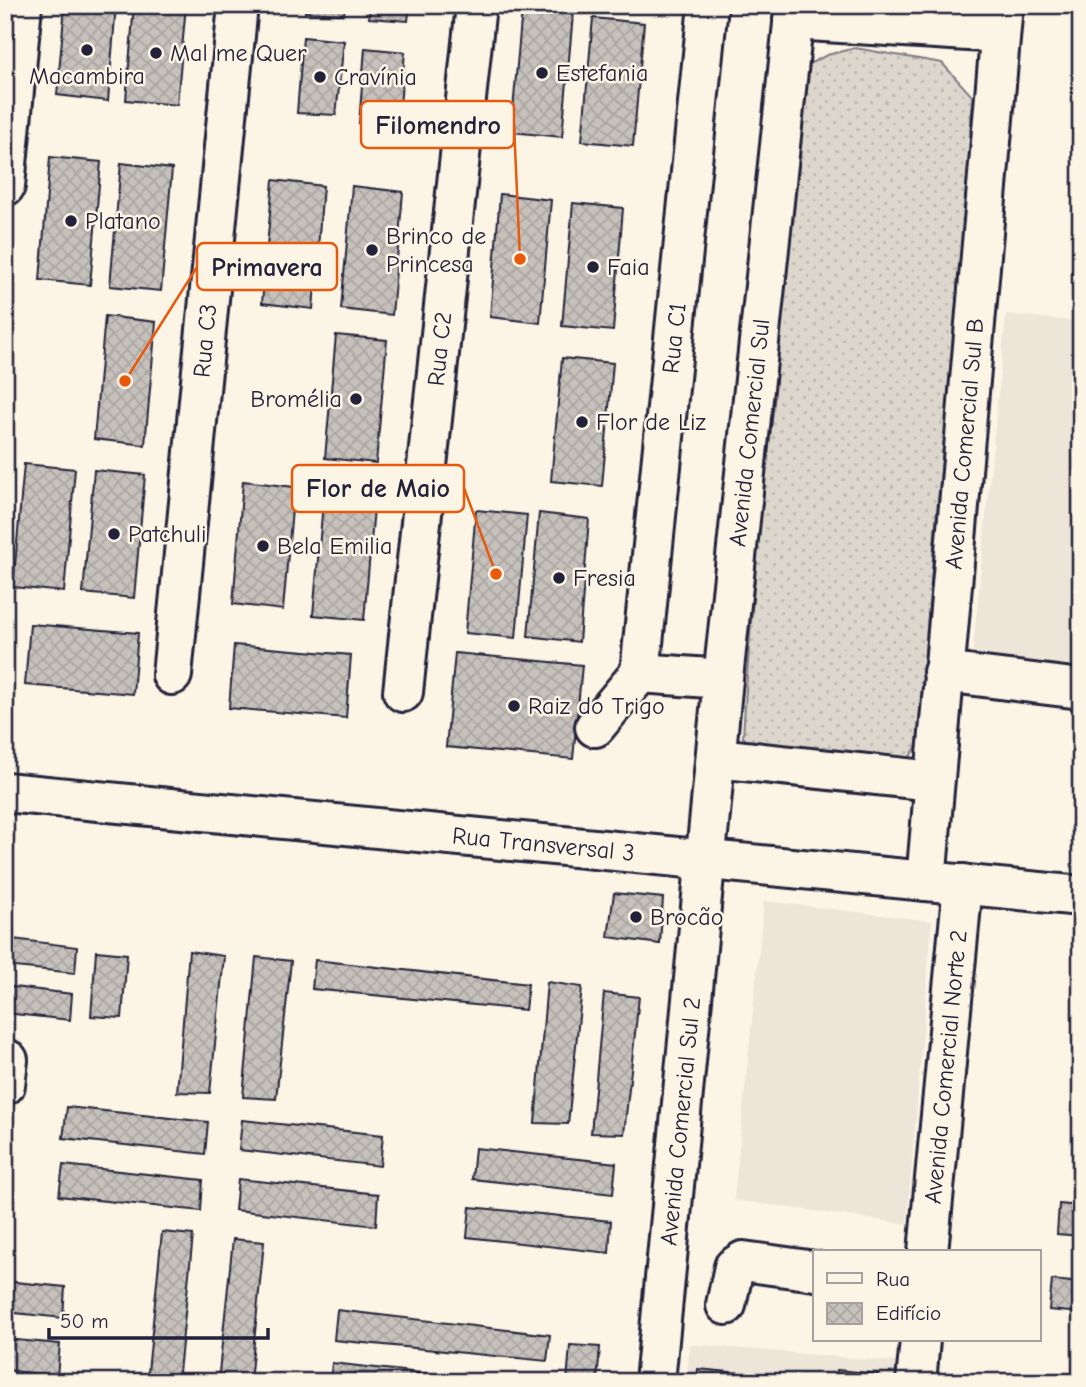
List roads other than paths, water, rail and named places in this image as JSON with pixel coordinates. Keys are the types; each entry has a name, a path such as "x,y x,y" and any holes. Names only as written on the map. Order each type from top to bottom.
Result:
{"street":[{"path":"5,186 22,5"},
{"name":"Rua C3","path":"172,675 238,5"},
{"name":"Rua C2","path":"403,692 476,5"},
{"name":"Rua C1","path":"640,673 708,5"},
{"path":"794,13 1001,19"},
{"name":"Avenida Comercial Sul","path":"705,860 794,13"},
{"name":"Avenida Comercial Sul B","path":"926,881 1001,19"},
{"path":"595,727 640,673 723,679"},
{"path":"943,673 1081,690"},
{"path":"716,758 934,781"},
{"name":"Rua Transversal 3","path":"5,792 1081,896"},
{"name":"Avenida Comercial Sul 2","path":"655,1382 705,860"},
{"name":"Avenida Comercial Norte 2","path":"928,1250 963,884"},
{"path":"726,1305 734,1267 743,1261 813,1270"},
{"path":"916,1382 920,1342"}],"place":[{"name":"Macambira","path":"87,50"},
{"name":"Mal me Quer","path":"156,53"},
{"name":"Estefania","path":"542,73"},
{"name":"Cravínia","path":"320,77"},
{"name":"Platano","path":"71,221"},
{"name":"Brinco de Princesa","path":"372,250"},
{"name":"Filomendro","path":"520,259"},
{"name":"Faia","path":"593,267"},
{"name":"Primavera","path":"125,381"},
{"name":"Bromélia","path":"356,399"},
{"name":"Flor de Liz","path":"582,422"},
{"name":"Patchuli","path":"114,534"},
{"name":"Bela Emilia","path":"263,546"},
{"name":"Flor de Maio","path":"496,574"},
{"name":"Fresia","path":"559,578"},
{"name":"Raiz do Trigo","path":"514,706"},
{"name":"Brocão","path":"636,917"}]}
